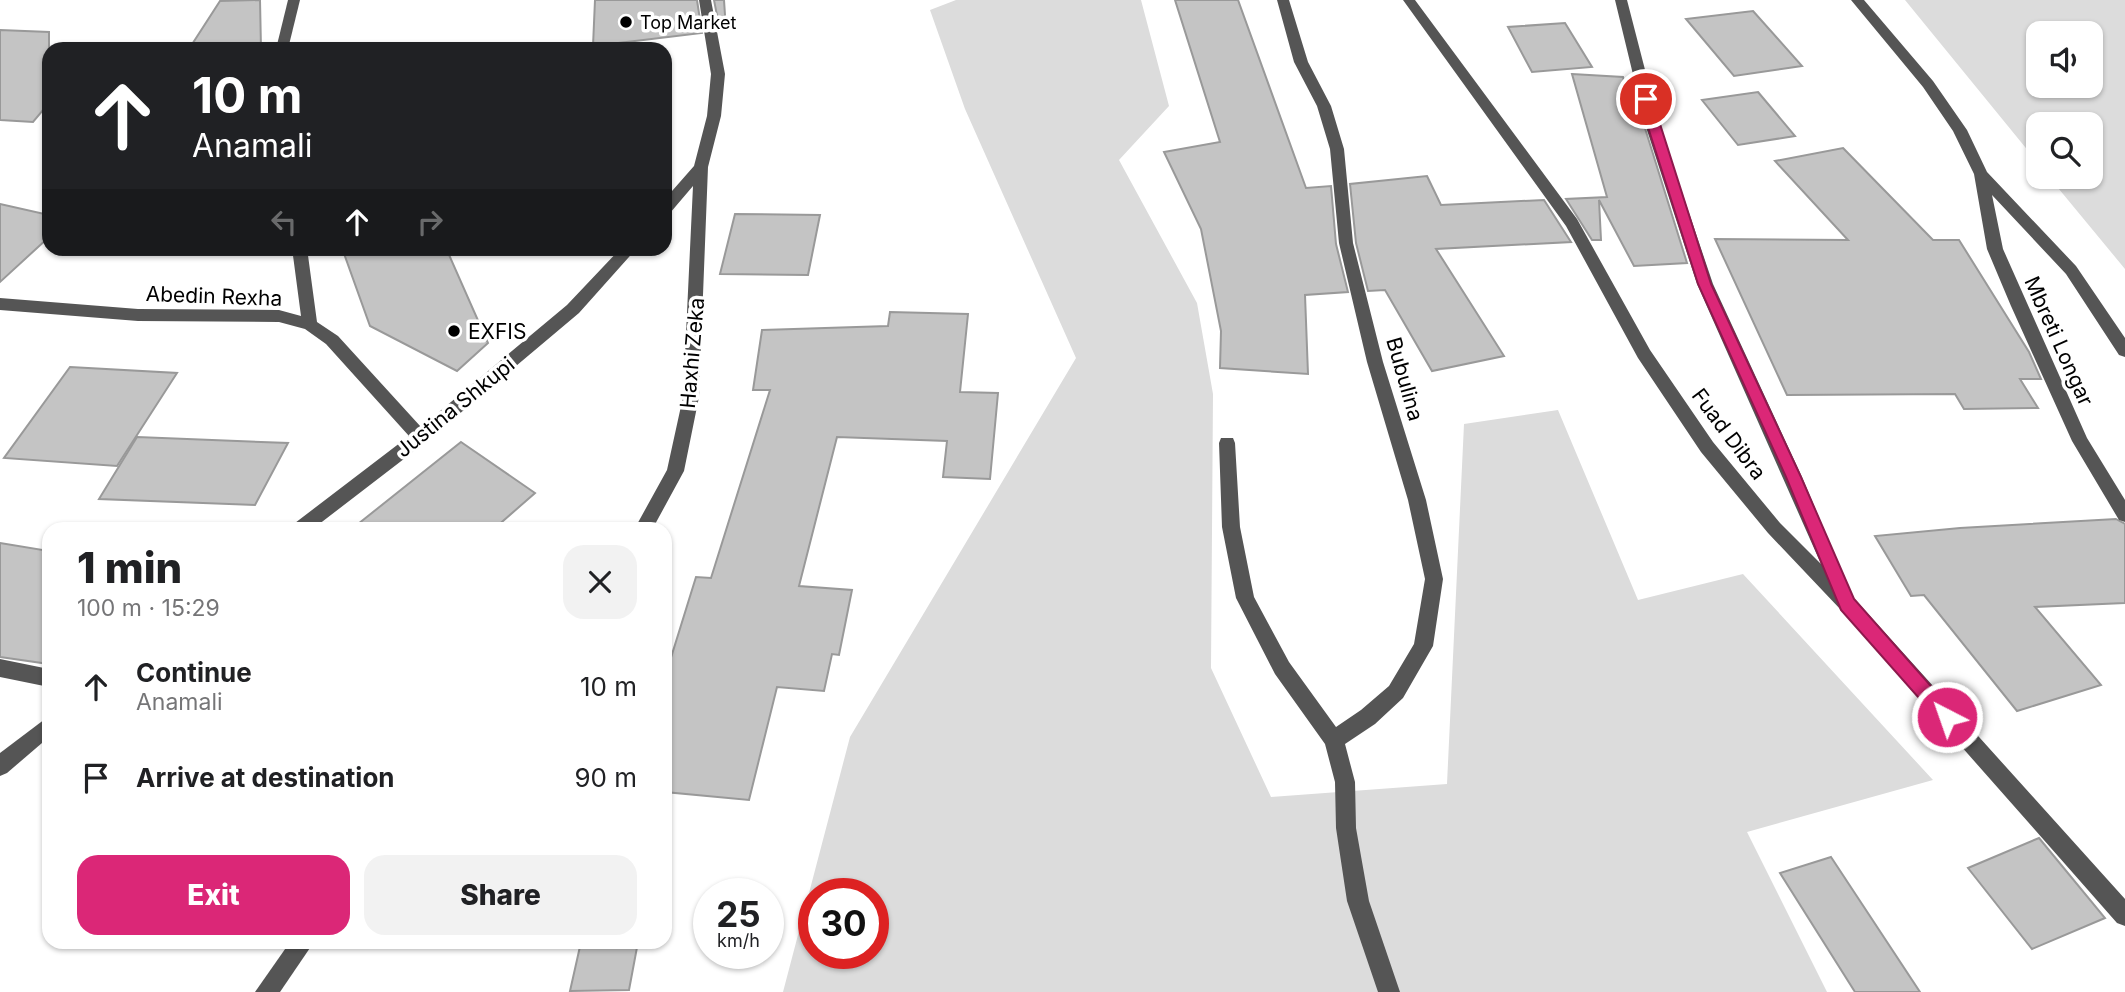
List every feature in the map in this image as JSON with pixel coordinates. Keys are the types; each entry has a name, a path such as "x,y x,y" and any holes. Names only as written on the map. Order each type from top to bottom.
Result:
{"street":[{"path":"284,42 294,0"},
{"path":"672,201 701,167 714,116 718,74 705,0"},
{"name":"Bubulina","path":"1283,0 1301,62 1324,106 1338,149 1346,243 1375,362 1417,500 1434,579 1423,646 1396,692 1368,717 1334,740"},
{"name":"Fuad Dibra","path":"1409,0 1572,223 1644,354 1707,447 1774,528 1847,604 2125,915"},
{"path":"1621,0 1651,124 1704,284 1793,477 1847,604"},
{"name":"Mbreti Longar","path":"1857,0 1928,84 1960,130 1980,174 1995,249 2014,294 2080,440 2125,515"},
{"name":"Haxhi Zeka","path":"647,522 676,471 691,397 701,167"},
{"name":"Mbreti Longar","path":"1980,174 2071,270 2125,351"},
{"path":"300,256 310,325"},
{"name":"Justina Shkupi","path":"310,522 420,437 573,309 623,256"},
{"name":"Abedin Rexha","path":"0,304 138,315 279,316 310,325 332,340 420,437"},
{"path":"1227,443 1231,527 1245,598 1282,668 1334,740 1345,782 1346,828 1358,901 1389,992"},
{"path":"0,668 42,677"},
{"path":"0,765 42,731"},
{"path":"266,992 298,949"}],"shaded area":[{"path":"956,0 1141,0 1169,106 1119,160 1197,303 1213,394 1211,668 1271,797 1447,784 1464,424 1558,410 1638,600 1743,574 1933,780 1747,832 1827,992 783,992 798,935 798,969 889,969 889,878 813,878 850,737 1076,358 965,109 930,10"},
{"path":"1905,0 2125,0 2125,269 2059,189 2103,189 2103,112 2026,112 2026,148"}],"building":[{"path":"260,0 261,42 194,42 220,1"},
{"name":"Top Market","path":"595,0 697,0 702,33 627,42 593,42"},
{"path":"714,0 724,0 726,30 720,31"},
{"path":"1175,0 1238,0 1306,188 1331,186 1336,244 1348,292 1305,295 1308,374 1220,368 1221,331 1201,229 1164,152 1220,142"},
{"path":"1753,11 1802,66 1734,76 1686,19"},
{"path":"1565,23 1592,67 1532,72 1508,27"},
{"path":"0,30 49,32 49,42 42,42 42,111 33,122 0,120"},
{"path":"1572,74 1623,77 1632,110 1639,109 1687,263 1634,266 1599,200 1601,240 1592,240 1566,199 1607,197"},
{"path":"1758,92 1795,136 1738,145 1702,100"},
{"path":"1843,148 1933,240 1959,240 2029,352 2041,379 2020,379 2038,408 1964,409 1955,394 1787,395 1715,239 1848,240 1775,161"},
{"path":"1427,176 1441,205 1544,200 1571,242 1436,249 1504,356 1432,371 1385,290 1368,291 1356,243 1350,184"},
{"path":"0,204 42,213 42,243 0,282"},
{"path":"735,214 820,215 808,275 720,274"},
{"path":"345,256 450,256 488,343 457,371 370,326"},
{"path":"890,312 968,314 960,392 998,393 990,479 943,477 947,441 837,437 799,586 852,590 839,655 832,654 824,691 777,687 749,800 672,793 672,654 696,577 711,578 770,390 753,390 762,330 888,326"},
{"path":"70,367 177,373 117,466 4,458"},
{"path":"137,437 288,443 255,505 99,499"},
{"path":"461,442 535,493 502,522 361,522"},
{"path":"2116,519 2125,524 2125,603 2035,607 2101,685 2017,711 1924,595 1911,596 1875,536 1960,528"},
{"path":"0,543 42,550 42,663 0,657"},
{"path":"2039,838 2105,918 2032,949 1968,868"},
{"path":"1831,857 1920,992 1855,992 1780,873"},
{"path":"579,949 637,949 629,990 570,991"}],"place":[{"name":"Top Market","path":"626,22"},
{"name":"EXFIS","path":"454,331"}],"route":[{"path":"1646,99 1651,124 1704,284 1793,477 1847,604 1947,717"}]}
